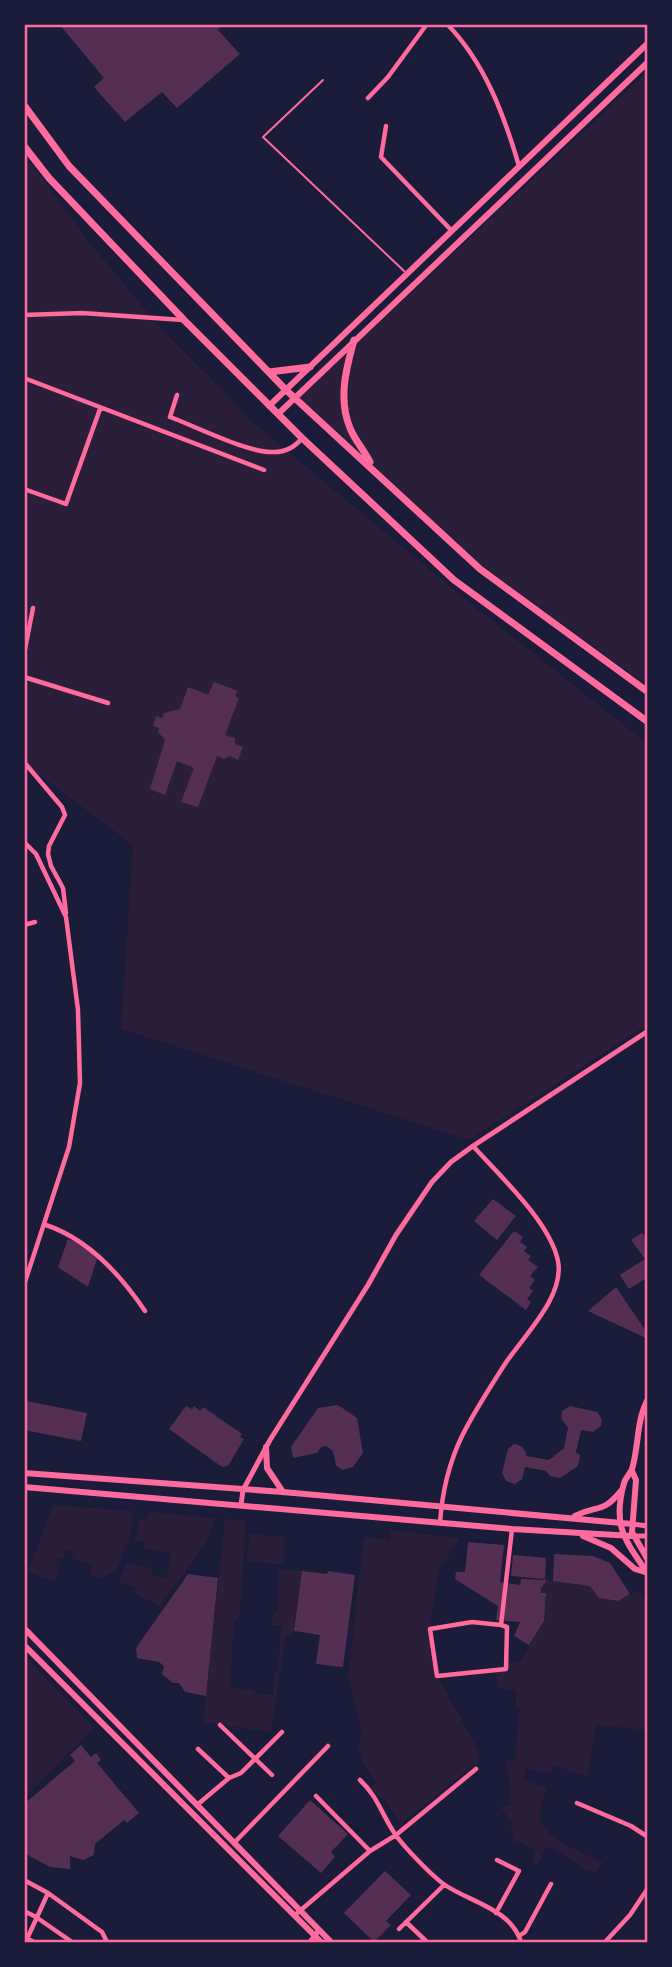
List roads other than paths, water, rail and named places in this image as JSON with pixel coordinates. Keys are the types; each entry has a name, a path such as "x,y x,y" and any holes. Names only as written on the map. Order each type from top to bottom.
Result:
{"main road":[{"path":"270,406 648,43"},
{"path":"278,414 648,62"},
{"path":"24,105 69,166 286,390 480,569 648,692"},
{"path":"24,146 49,178 184,320 302,438 454,580 648,722"},
{"path":"354,340 344,387 346,412 350,429 374,469"},
{"path":"269,372 310,367"},
{"path":"647,1574 623,1536 620,1522 623,1489 632,1471 640,1421 648,1399"},
{"path":"266,1447 267,1468 283,1492"},
{"path":"632,1471 636,1480 633,1536 648,1560"},
{"path":"24,1473 283,1492 632,1524"},
{"path":"24,1487 512,1529 633,1536"},
{"path":"573,1517 586,1510 605,1508 623,1489"},
{"path":"575,1533 611,1548 635,1569 647,1574"},
{"path":"24,1628 302,1910 314,1936 331,1942"},
{"path":"24,1645 321,1942"},
{"path":"102,1723 109,1716"},
{"path":"164,1785 171,1779"}],"street":[{"path":"368,98 388,77 427,24"},
{"path":"447,24 466,44 492,90 510,134 519,166"},
{"path":"386,127 381,157 451,230"},
{"path":"24,315 82,313 184,320"},
{"path":"24,378 264,470"},
{"path":"177,395 170,417 247,447 272,453 296,446 302,438"},
{"path":"24,489 66,504 100,409"},
{"path":"24,654 33,608"},
{"path":"24,677 108,704"},
{"path":"24,762 62,807 65,815 49,846 48,854 63,888 78,1010 79,1091 69,1147 46,1225 24,1285"},
{"path":"24,842 36,854 66,917"},
{"path":"24,925 35,922"},
{"path":"241,1505 243,1490 266,1447 420,1198 451,1162 648,1031"},
{"path":"440,1523 446,1481 462,1436 504,1366 541,1315 556,1287 558,1270 553,1247 532,1214 473,1146"},
{"path":"46,1225 68,1233 86,1245 121,1280 145,1311"},
{"path":"632,1524 648,1526"},
{"path":"501,1625 512,1529"},
{"path":"633,1536 648,1536"},
{"path":"472,1622 501,1625 507,1627 506,1669 437,1676 430,1629 472,1622"},
{"path":"220,1726 272,1775"},
{"path":"197,1805 229,1779 241,1773 282,1732"},
{"path":"234,1843 328,1746"},
{"path":"198,1749 229,1779"},
{"path":"295,1915 370,1851 396,1835 476,1769"},
{"path":"360,1780 374,1793 396,1835 444,1885 496,1913 519,1936 521,1942"},
{"path":"316,1796 370,1851"},
{"path":"577,1803 631,1826 648,1837"},
{"path":"496,1913 519,1871 497,1860"},
{"path":"24,1880 48,1893 102,1932 107,1942"},
{"path":"519,1936 525,1932 551,1884"},
{"path":"399,1929 444,1885"},
{"path":"605,1942 630,1915 648,1888"},
{"path":"34,1942 26,1938 48,1893"},
{"path":"24,1911 72,1942"},
{"path":"406,1922 428,1942"}],"lane":[{"path":"323,80 263,137 406,273"}]}
